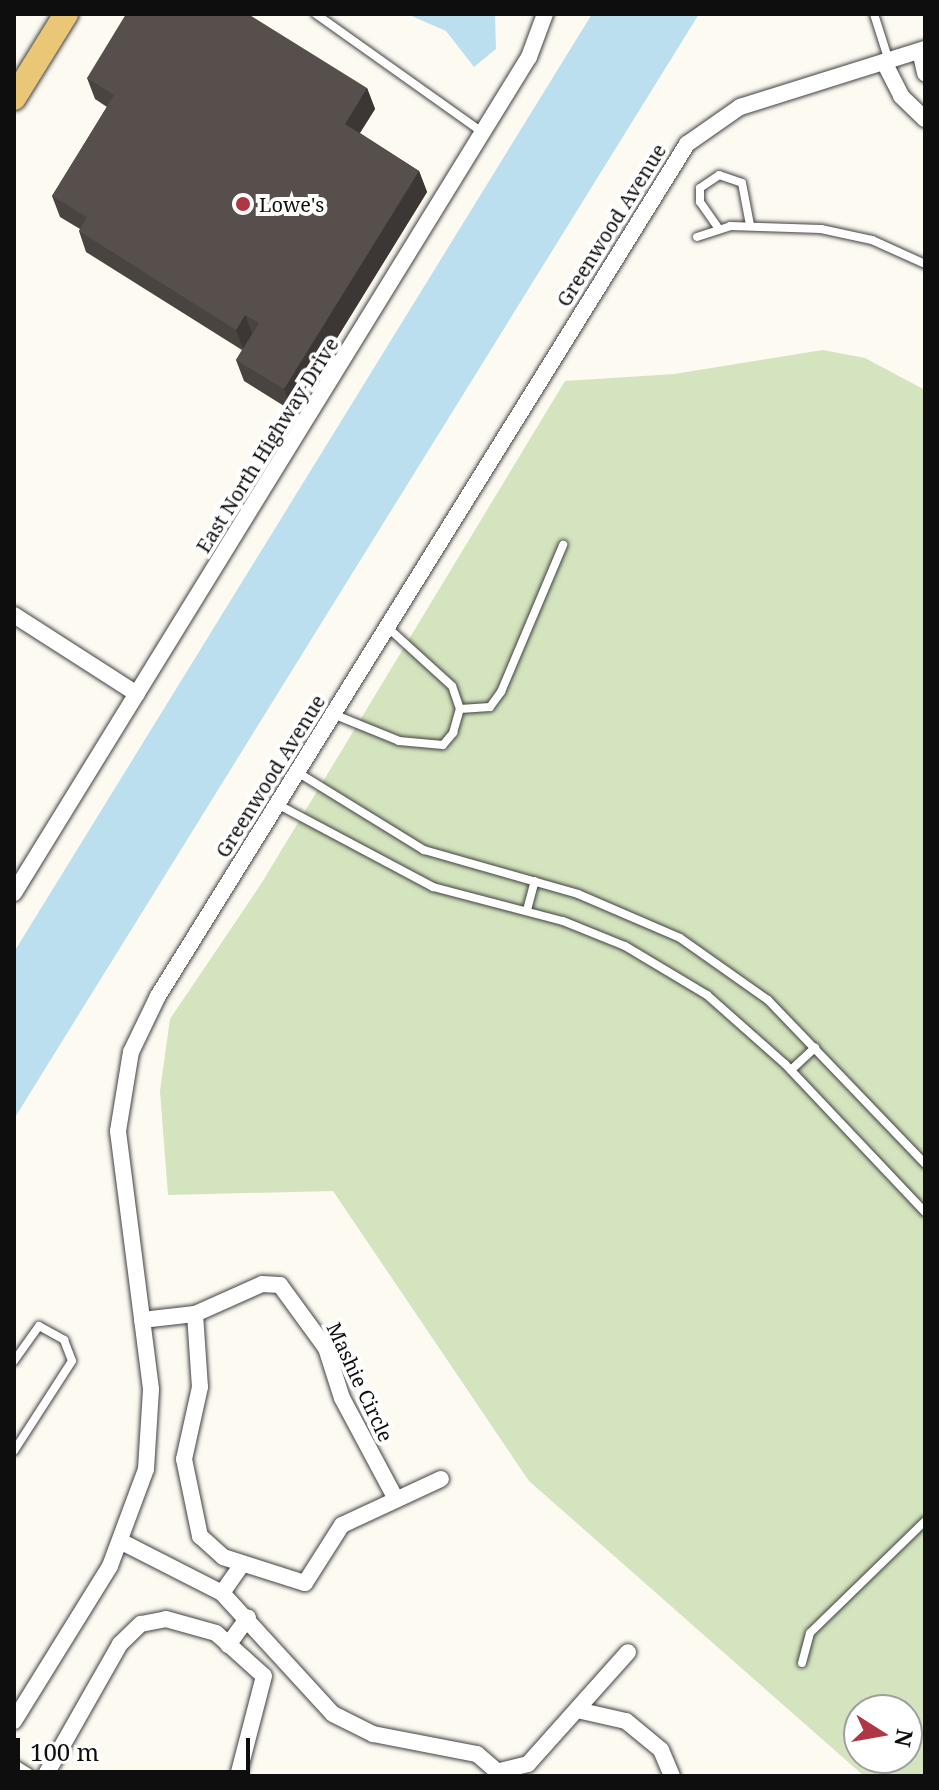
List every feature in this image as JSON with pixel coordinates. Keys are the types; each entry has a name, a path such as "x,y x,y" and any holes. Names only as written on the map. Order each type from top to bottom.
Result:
{"main road":[{"path":"14,98 66,14"}],"street":[{"name":"East North Highway Drive","path":"14,893 529,57 545,14"},
{"name":"Greenwood Avenue","path":"14,1721 122,1542 151,1439 142,1320 120,1165 124,1079 158,996 687,144 740,107 922,50"},
{"path":"922,50 925,73"},
{"path":"886,62 901,96 925,119"},
{"path":"14,615 137,694"},
{"name":"Mashie Circle","path":"142,1320 195,1314 262,1284 289,1291 326,1348 342,1398 396,1499"},
{"path":"195,1314 200,1387 186,1470 200,1536 241,1566 305,1583 342,1525 441,1479"},
{"path":"122,1542 222,1593 248,1617 333,1714 373,1734 477,1754 501,1774 528,1764 628,1652"},
{"path":"222,1593 241,1566"},
{"path":"228,1645 248,1617"},
{"path":"45,1776 120,1644 141,1624 166,1619 228,1645 264,1676 238,1776"},
{"path":"577,1710 626,1721 661,1750 672,1776"},
{"path":"14,1768 27,1776"}],"lane":[{"path":"316,14 483,132"},
{"path":"874,14 886,62"},
{"path":"719,229 700,202 700,188 719,175 742,183 750,225"},
{"path":"697,237 719,229 750,225 848,233 925,264"},
{"path":"460,709 490,707 501,692 563,545"},
{"path":"386,626 433,662 460,709"},
{"path":"332,714 399,741 443,745 460,709"},
{"path":"296,771 424,850 535,881 680,938 768,1000 925,1164"},
{"path":"276,803 433,887 527,910 625,946 707,995 791,1070 923,1206"},
{"path":"527,910 535,881"},
{"path":"791,1070 815,1048"},
{"path":"14,1361 39,1326 64,1340 72,1361 14,1451"},
{"path":"802,1663 810,1633 925,1521"}],"green space":[{"path":"823,350 865,358 925,390 925,1776 862,1774 923,1774 923,1694 843,1694 843,1758 529,1481 333,1191 168,1195 160,1091 170,1019 261,884 565,381 674,374"}],"water":[{"path":"407,14 495,14 496,49 474,67 446,31"},
{"path":"592,14 699,14 14,1119 14,952"}],"building":[{"name":"Lowe's","path":"126,14 248,14 367,88 345,124 419,171 284,389 236,360 259,323 245,315 236,330 79,231 87,217 52,196 114,95 87,78"}],"place":[{"name":"Lowe's","path":"243,204"}]}
